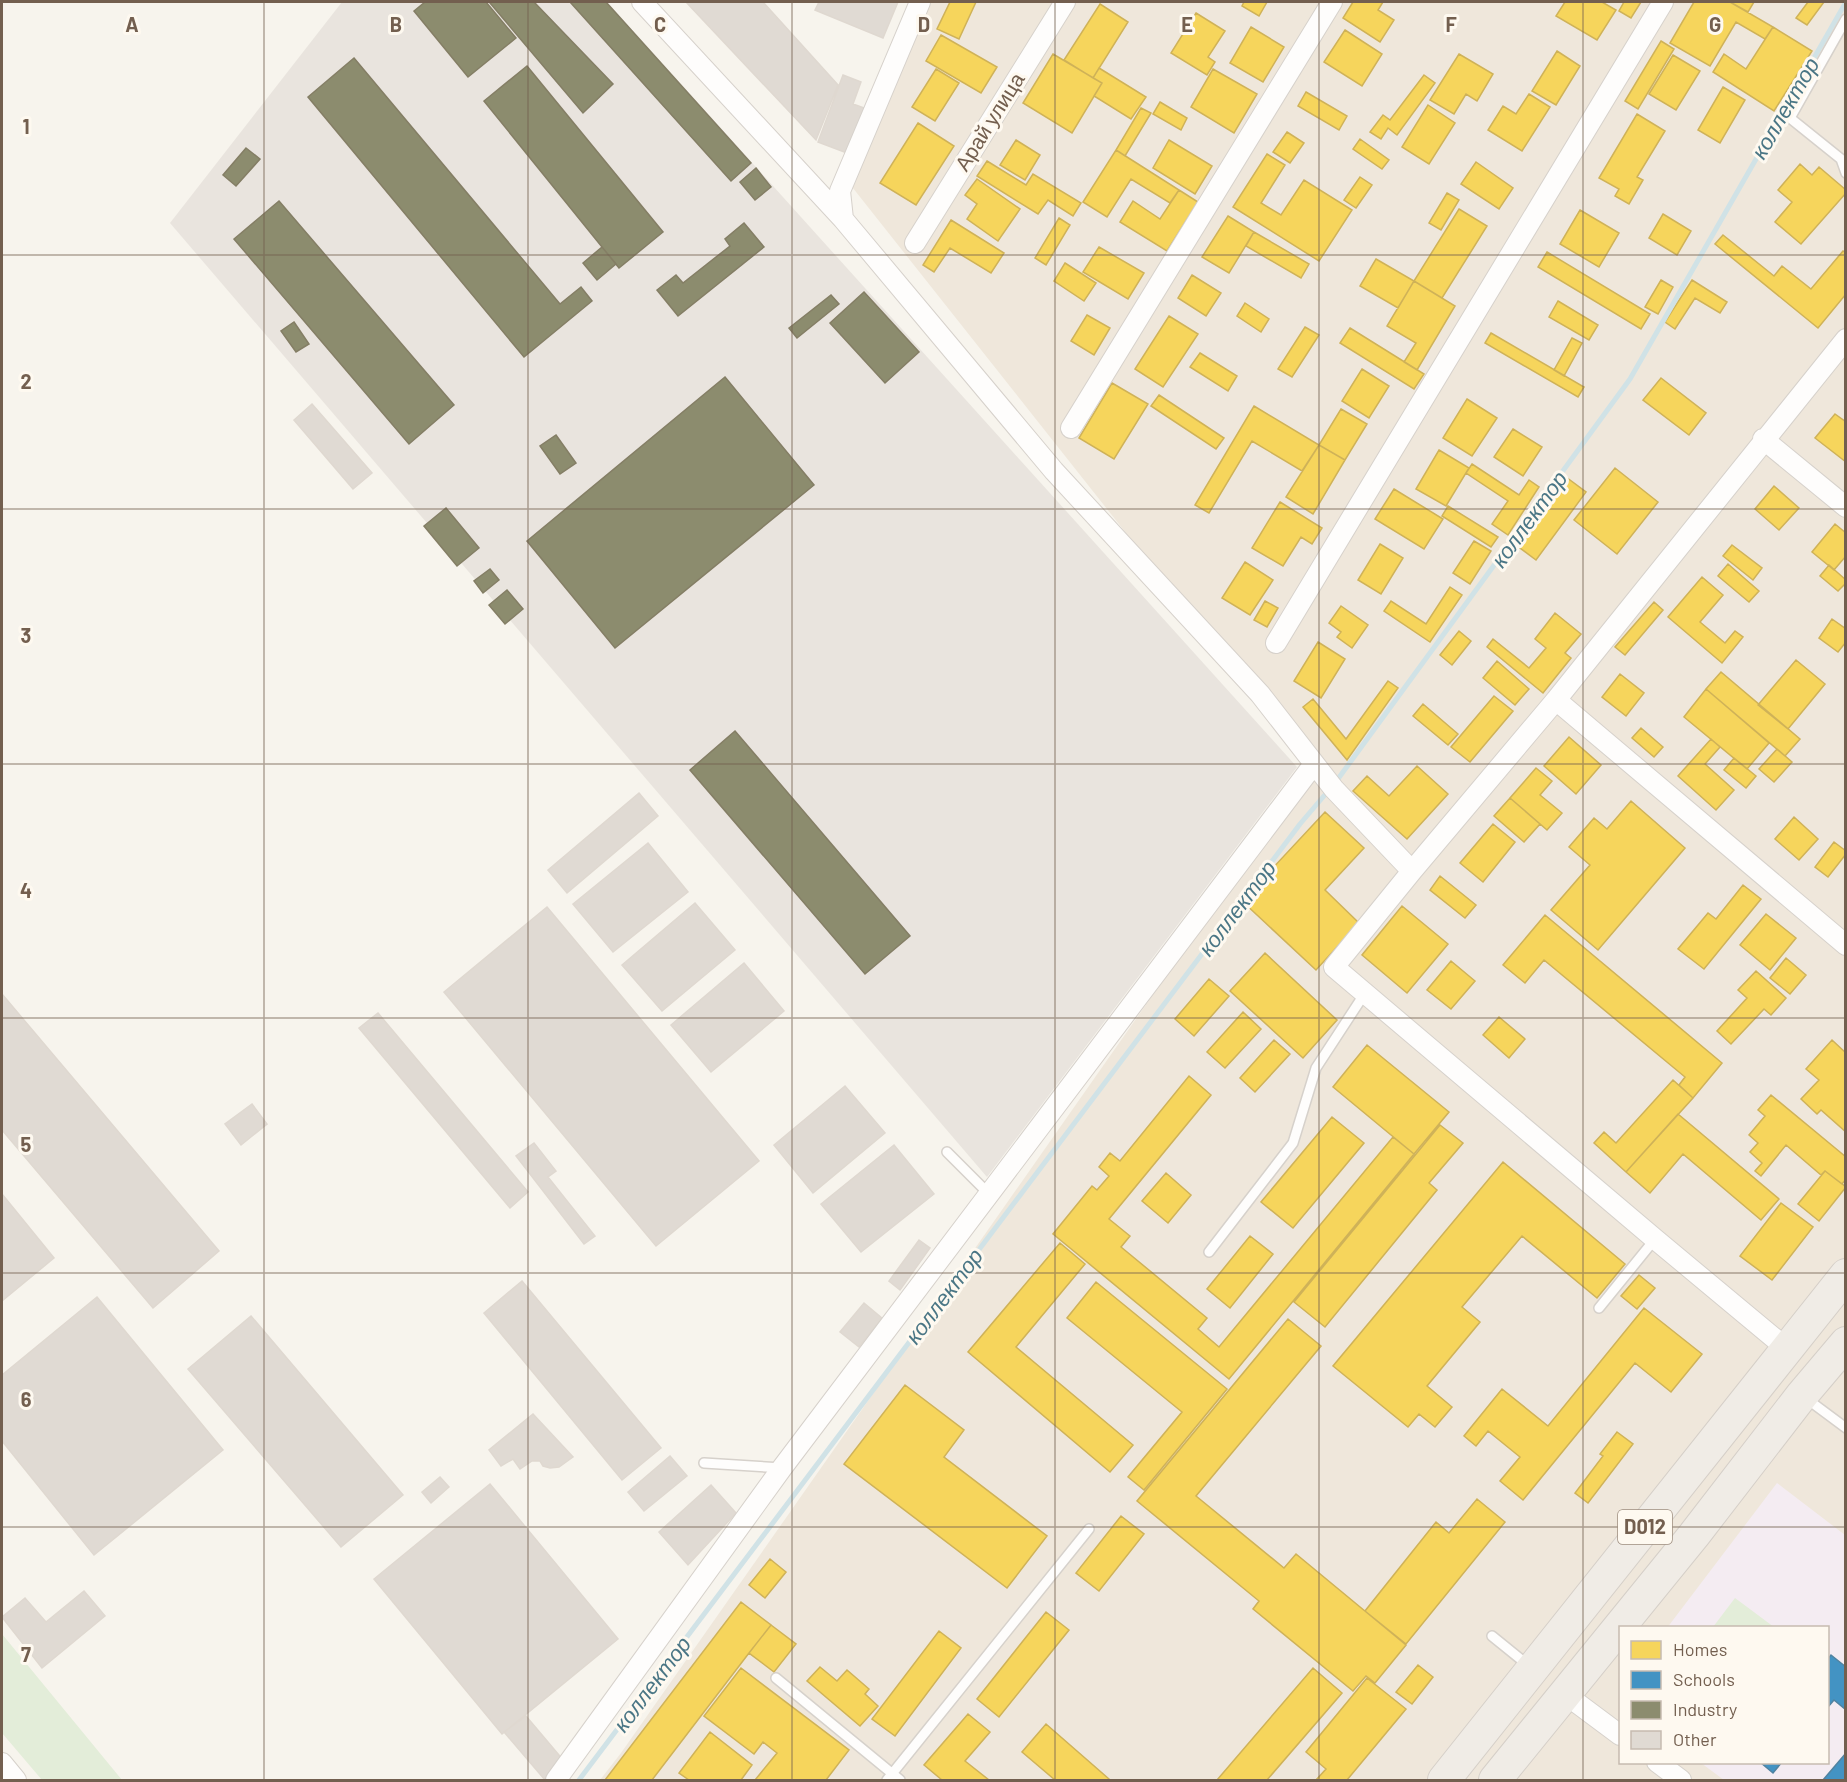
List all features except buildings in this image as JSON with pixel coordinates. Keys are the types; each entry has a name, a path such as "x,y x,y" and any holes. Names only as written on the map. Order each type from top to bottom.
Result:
{"highway":[{"name":"D012","path":"1444,1780 1845,1275"},
{"name":"D012","path":"1620,1626 1845,1343"},
{"name":"D012","path":"1495,1780 1619,1627"},
{"path":"1533,1670 1565,1694"}],"street":[{"path":"642,2 843,219 1054,471 1260,694 1334,789 1412,871"},
{"path":"843,219 840,191 920,2"},
{"name":"Арай улица","path":"915,243 1065,2"},
{"path":"1071,428 1332,2"},
{"path":"1276,643 1663,2"},
{"path":"1786,1348 1334,967 1556,700 1845,339"},
{"path":"1763,439 1845,507"},
{"path":"1556,700 1845,945"},
{"path":"556,1780 782,1468 1317,767"},
{"path":"1565,1694 1619,1734"},
{"path":"2,1763 16,1780"},
{"path":"1660,1764 1681,1780"}],"lane":[{"path":"1845,19 1790,117 1843,155 1845,173"},
{"path":"1209,1252 1293,1143 1316,1068 1365,993"},
{"path":"947,1152 989,1194"},
{"path":"1599,1308 1654,1239"},
{"path":"1802,1395 1845,1428"},
{"path":"704,1463 782,1468"},
{"path":"890,1777 1089,1529"},
{"path":"1492,1636 1533,1670"},
{"path":"776,1678 890,1777 900,1780"}],"shaded area":[{"path":"342,2 607,2 1297,767 987,1177 170,223"},
{"path":"921,2 1845,2 1845,1780 600,1780 621,1753 1312,768 845,178"},
{"path":"1777,1483 1845,1535 1845,1780 1724,1780 1702,1764 1829,1764 1829,1626 1669,1626"}],"green space":[{"path":"1735,1598 1773,1626 1714,1626"},
{"path":"2,1634 122,1780 42,1780 2,1733"}],"waterway":[{"name":"коллектор","path":"1335,783 1630,379 1846,2"},
{"name":"коллектор","path":"579,1780 1300,824 1329,790"}]}
